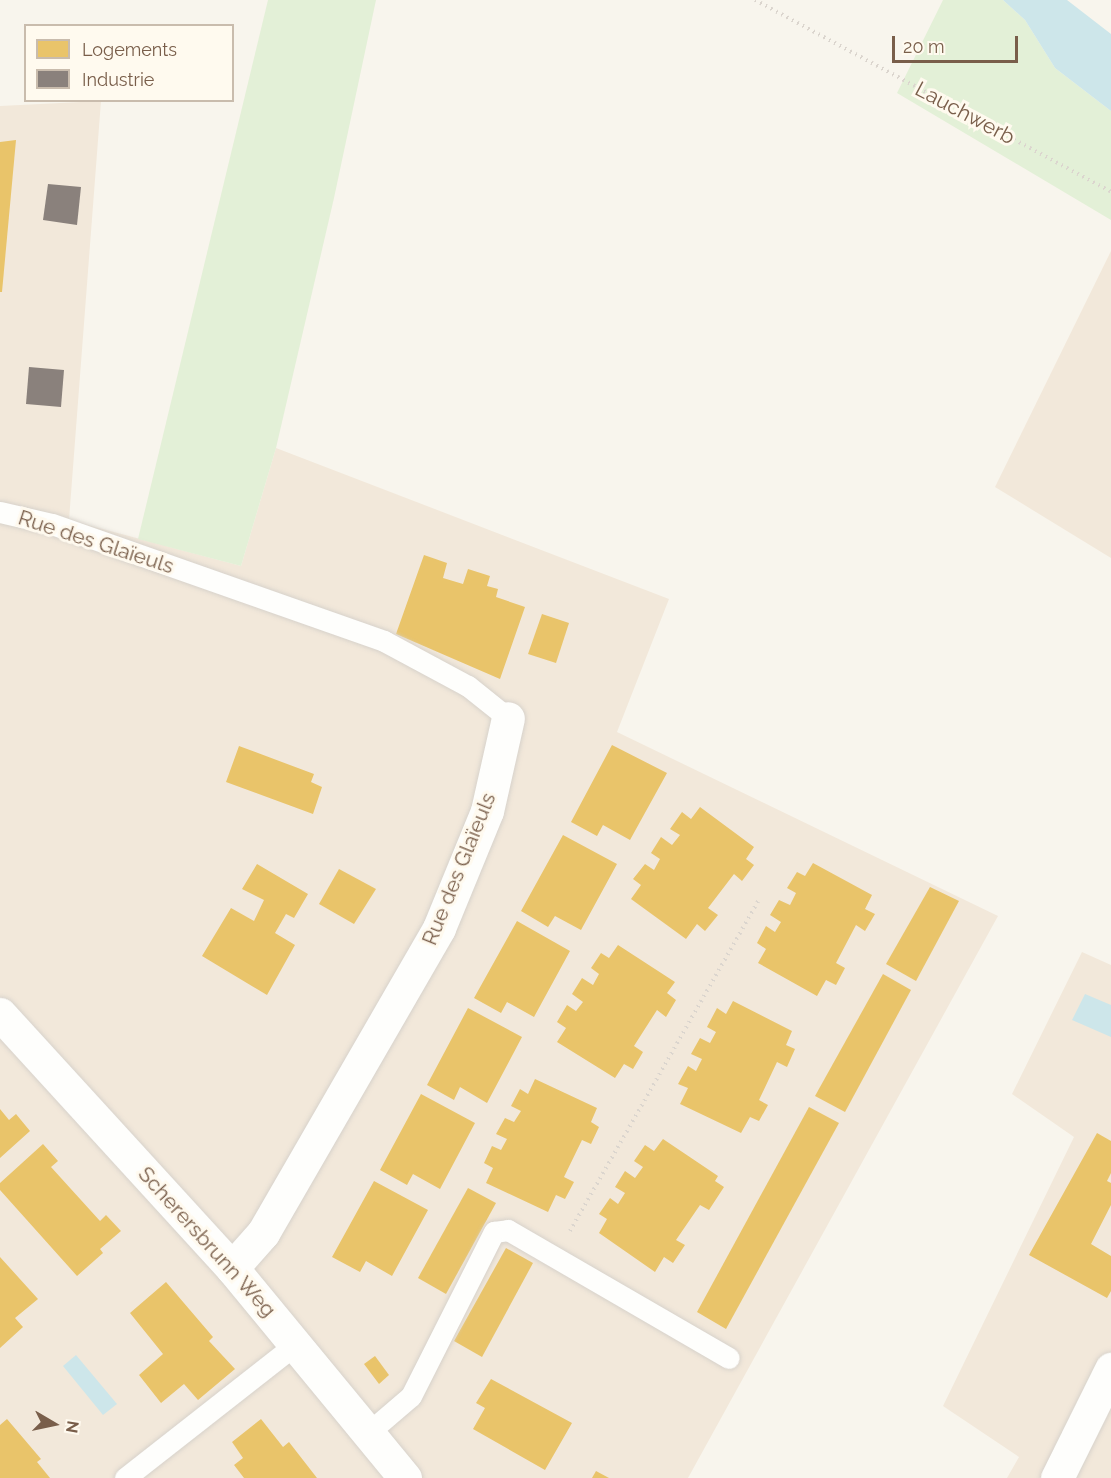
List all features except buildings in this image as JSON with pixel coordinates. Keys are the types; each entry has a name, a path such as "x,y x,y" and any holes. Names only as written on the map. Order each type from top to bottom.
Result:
{"street":[{"name":"Rue des Glaïeuls","path":"232,1268 263,1233 439,928 487,811 508,718"},
{"name":"Scherersbrunn Weg","path":"0,1014 232,1268 405,1478"},
{"path":"1057,1478 1111,1370"}],"lane":[{"name":"Rue des Glaïeuls","path":"0,512 52,524 384,641 468,686 508,718"},
{"path":"369,1432 411,1396 494,1232 508,1230 729,1358"},
{"path":"125,1478 296,1344"}],"path":[{"name":"Lauchwerb","path":"756,0 1111,192"},
{"path":"555,1257 760,898"}],"shaded area":[{"path":"101,102 69,520 241,566 276,448 669,599 617,732 998,916 688,1478 0,1478 0,106"},
{"path":"1111,251 1111,558 995,487"},
{"path":"1082,952 1111,965 1111,1478 1007,1478 1019,1457 943,1406 1074,1137 1012,1094"}],"green space":[{"path":"268,0 376,0 334,198 276,448 241,566 138,539"},
{"path":"943,0 1003,0 1025,20 1055,68 1111,111 1111,220 897,93"}],"water":[{"path":"1003,0 1067,0 1111,34 1111,111 1055,68 1025,20"},
{"path":"1085,994 1111,1005 1111,1037 1072,1020"},
{"path":"76,1355 117,1404 103,1415 63,1366"}]}
